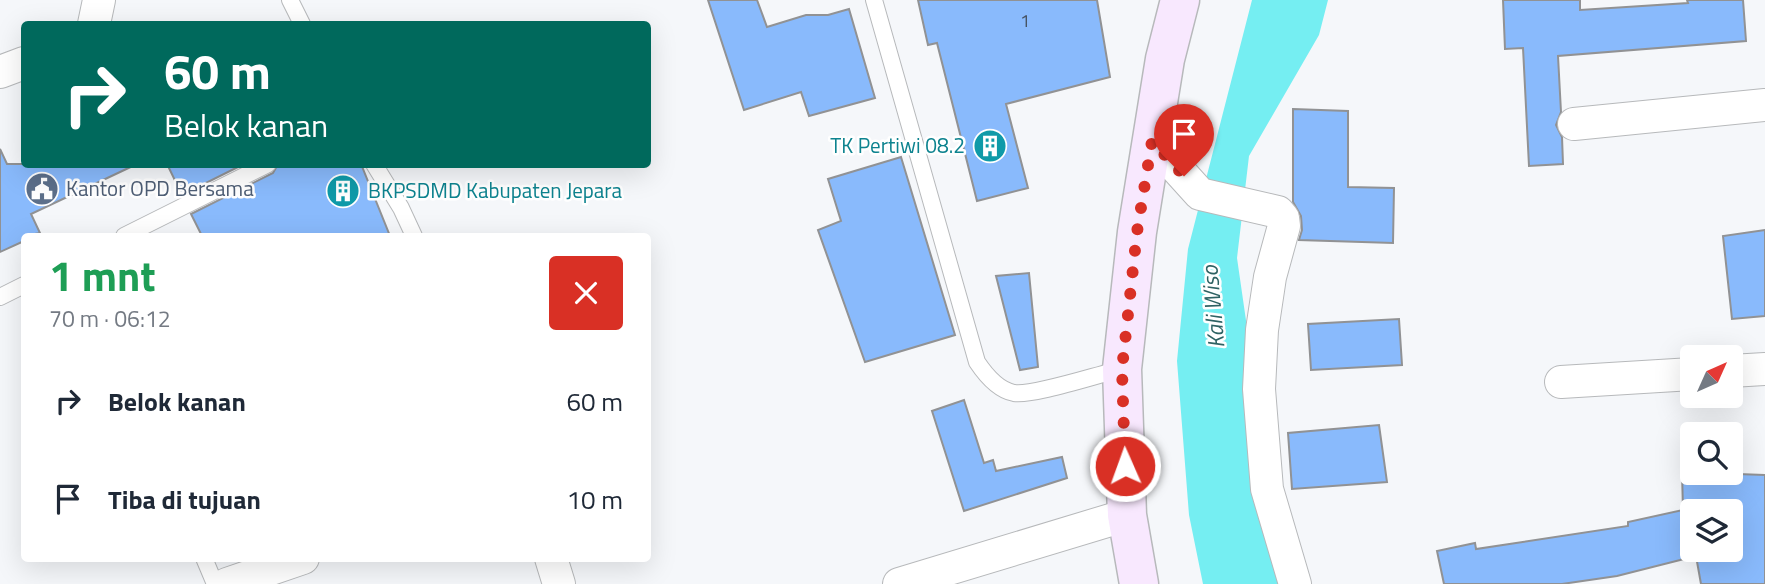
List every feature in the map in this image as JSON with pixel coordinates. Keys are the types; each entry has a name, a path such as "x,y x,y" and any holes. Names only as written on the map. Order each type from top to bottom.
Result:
{"street":[{"path":"94,21 99,0"},
{"path":"1139,584 1126,515 1122,369 1137,232 1166,59 1180,0"},
{"path":"0,72 21,64"},
{"path":"1574,124 1765,106"},
{"path":"1152,141 1200,194 1272,211 1283,218 1284,226 1270,277 1264,317 1259,389 1267,489 1295,584"},
{"path":"1743,370 1765,369"},
{"path":"1561,382 1680,375"},
{"path":"899,584 1126,515"},
{"path":"227,584 274,577 297,562"},
{"path":"552,562 559,584"}],"lane":[{"path":"290,0 300,21"},
{"path":"874,0 977,362 987,376 1014,393 1122,369"},
{"path":"130,233 260,168"},
{"path":"376,168 413,233"},
{"path":"0,297 21,286"},
{"path":"206,562 215,584"}],"water":[{"name":"Kali Wiso","path":"1252,0 1328,0 1319,35 1249,156 1237,258 1284,584 1203,584 1189,515 1177,361 1188,249"}],"building":[{"path":"708,0 757,0 767,27 806,15 828,15 849,9 875,98 809,116 801,92 744,110"},
{"path":"918,0 1097,0 1110,77 1006,104 1028,188 977,201 937,43 928,45"},
{"path":"1503,0 1580,0 1580,10 1688,3 1687,0 1743,0 1746,41 1558,56 1561,112 1556,125 1562,137 1563,164 1529,166 1523,48 1505,49"},
{"path":"1293,109 1348,111 1348,187 1394,188 1393,243 1299,240 1302,230 1301,216 1293,202"},
{"name":"Kantor OPD Bersama","path":"0,149 7,164 21,164 21,168 129,168 31,214 40,233 21,233 21,242 0,252"},
{"path":"901,157 955,335 865,362 818,230 841,221 828,179"},
{"path":"169,168 236,168 182,195"},
{"name":"BKPSDMD Kabupaten Jepara","path":"276,168 363,168 389,233 200,233 191,214 273,173"},
{"path":"1765,230 1765,316 1732,319 1723,236"},
{"path":"1029,273 1038,367 1020,370 996,276"},
{"path":"1399,319 1402,365 1311,370 1308,324"},
{"path":"964,400 984,463 993,460 996,471 1062,457 1067,478 964,511 932,411"},
{"path":"1379,425 1387,482 1292,489 1288,433"},
{"path":"1743,474 1765,475 1765,584 1701,584 1697,562 1743,562 1743,499 1683,499 1682,485 1743,485"},
{"path":"1680,511 1680,560 1617,576 1562,584 1444,584 1437,551 1475,543 1476,549 1628,526 1628,522"}],"place":[{"name":"TK Pertiwi 08.2","path":"990,146"},
{"name":"Kantor OPD Bersama","path":"42,189"},
{"name":"BKPSDMD Kabupaten Jepara","path":"343,191"}],"route":[{"path":"1125,466 1122,369 1137,232 1152,141 1184,176"}]}
